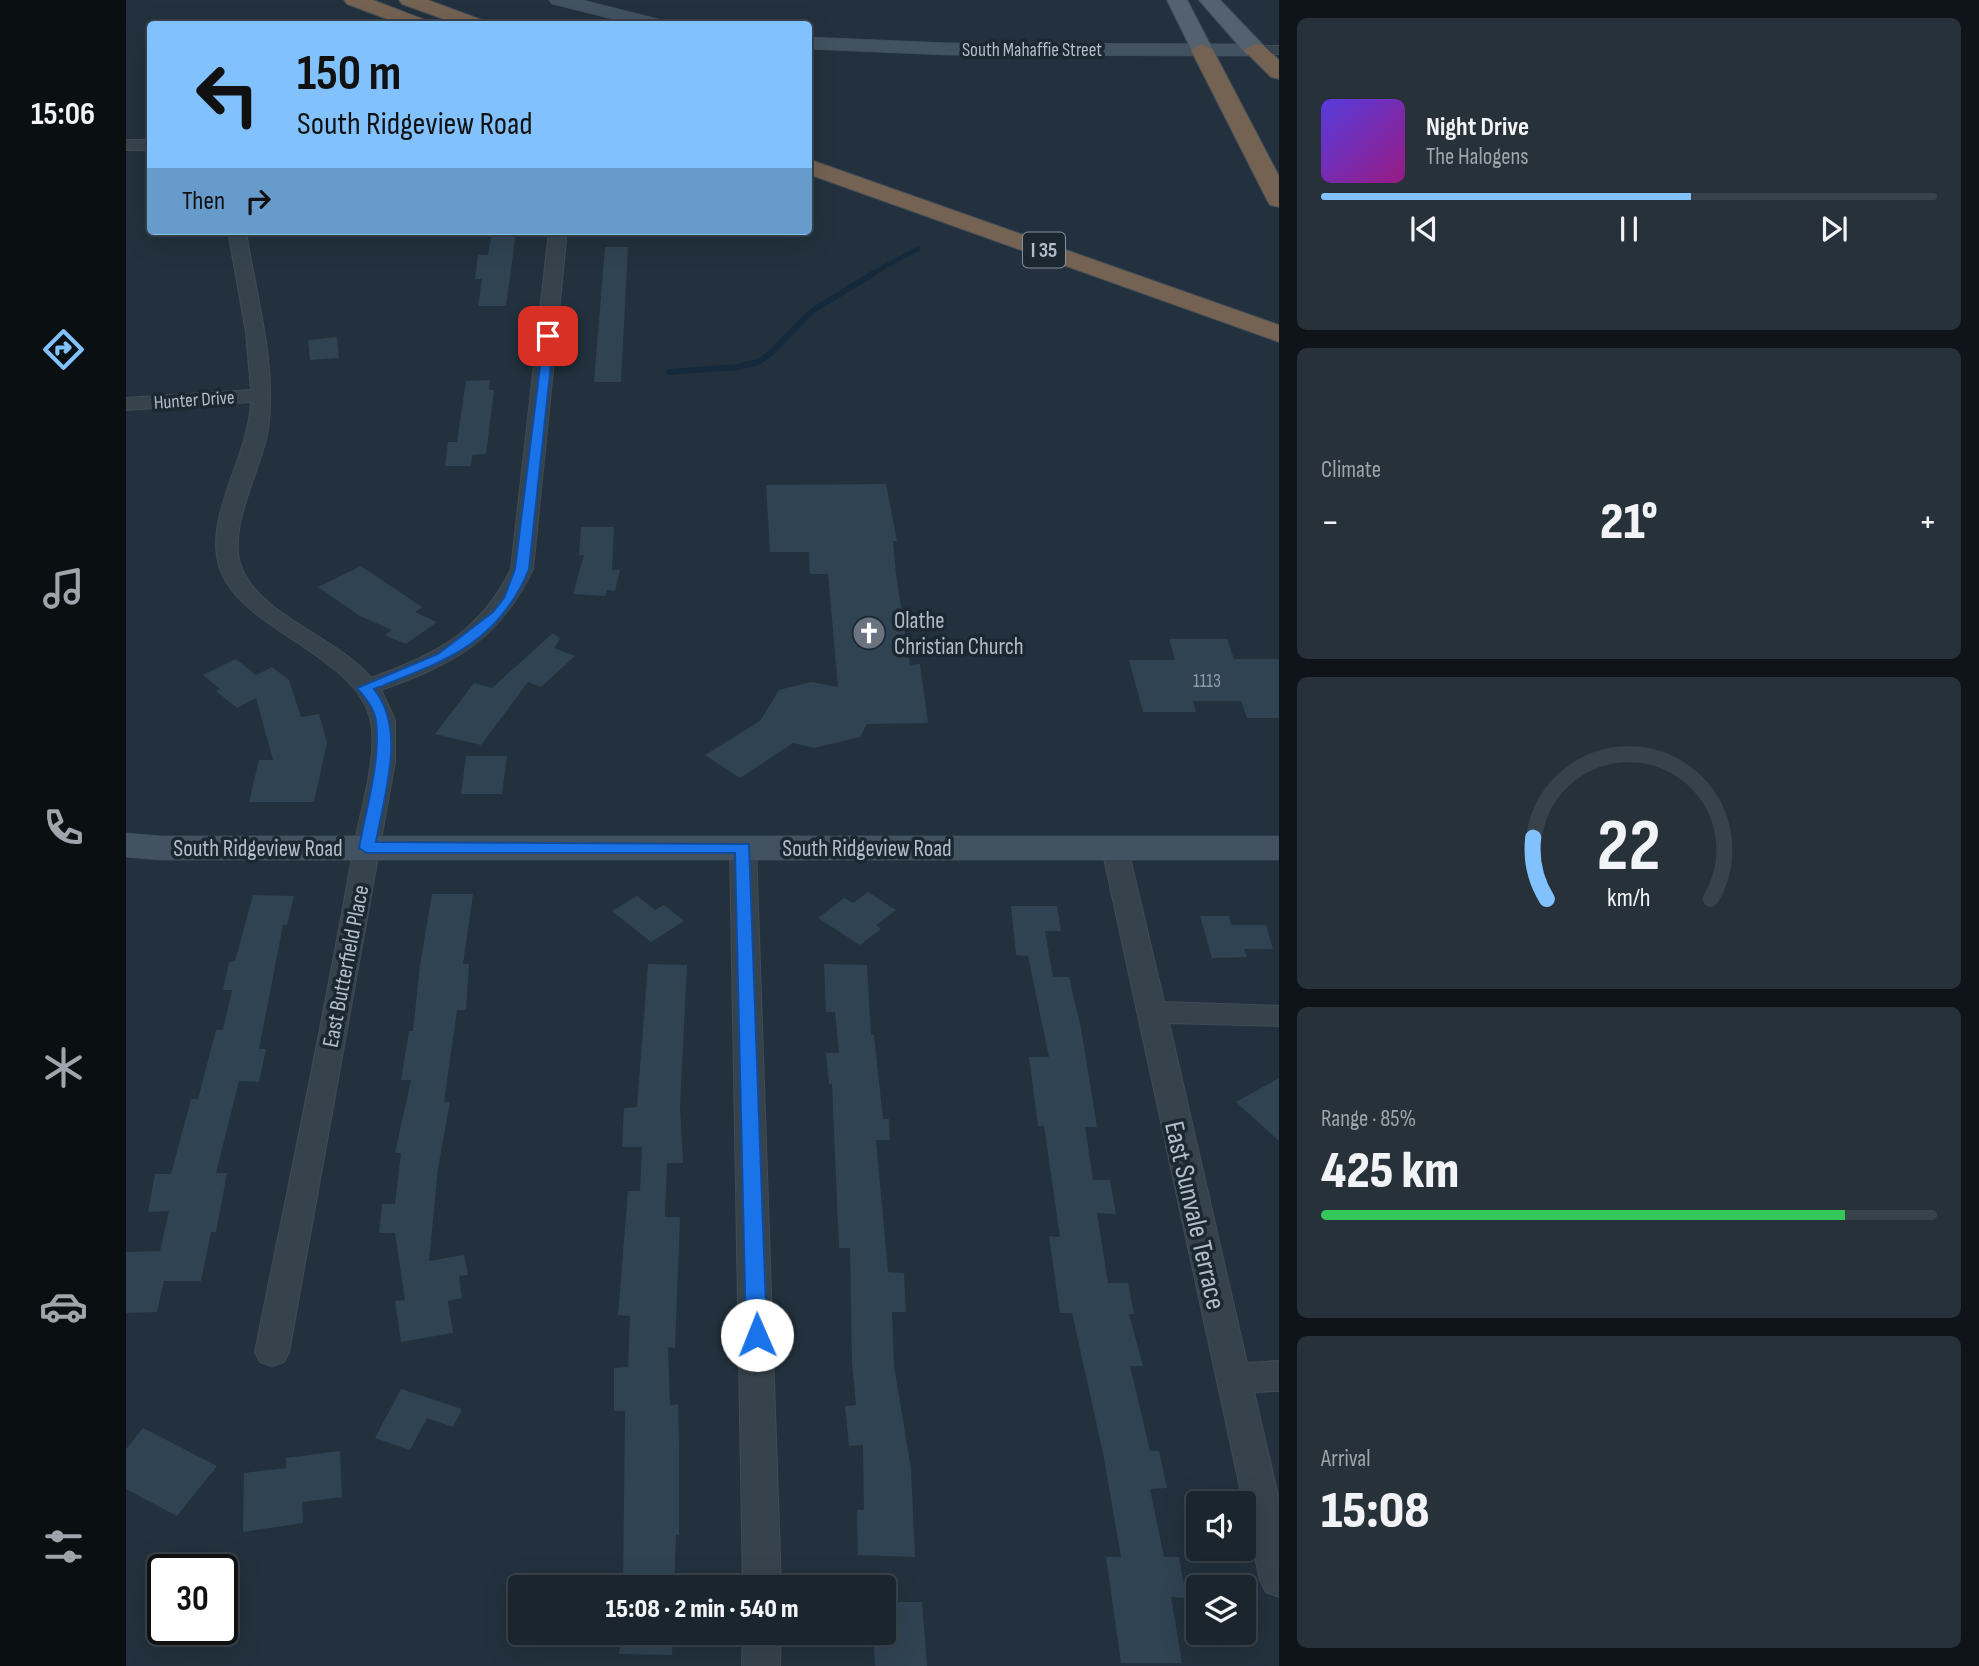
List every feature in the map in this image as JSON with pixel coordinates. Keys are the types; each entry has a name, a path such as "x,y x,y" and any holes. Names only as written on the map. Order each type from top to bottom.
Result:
{"highway":[{"path":"355,0 410,21"},
{"path":"409,0 467,21"},
{"path":"1202,50 1279,200"},
{"path":"1255,50 1279,72"},
{"name":"I 35","path":"812,143 1031,219"},
{"name":"I 35","path":"812,167 1279,334"}],"main road":[{"path":"559,0 643,21"},
{"path":"1177,0 1202,50"},
{"path":"1209,0 1255,50"},
{"name":"South Mahaffie Street","path":"812,43 936,49 1255,50"},
{"name":"South Ridgeview Road","path":"137,849 1279,848"}],"street":[{"path":"1255,50 1279,50"},
{"path":"126,145 147,145"},
{"name":"East Butterfield Place","path":"238,235 262,364 263,395 257,436 232,523 226,556 241,585 262,606 349,668 378,704 383,721 382,758 367,848 272,1352"},
{"path":"365,688 409,672 451,652 498,615 511,598 522,569 558,235"},
{"name":"Hunter Drive","path":"126,404 263,395"},
{"path":"743,848 762,1575"},
{"name":"East Sunvale Terrace","path":"1115,849 1279,1580"},
{"path":"1150,1012 1279,1016"},
{"path":"1233,1378 1279,1376"},
{"path":"761,1666 762,1645"}],"building":[{"path":"491,235 516,235 506,306 478,306 482,279 475,279 478,255 488,255"},
{"path":"605,247 628,247 621,382 594,382"},
{"path":"337,337 339,358 310,360 308,340"},
{"path":"490,380 489,390 494,390 486,454 472,455 471,466 445,466 448,442 457,442 466,381"},
{"name":"Olathe Christian Church","path":"886,484 897,541 893,541 896,574 910,665 920,664 928,723 867,724 860,737 814,748 793,743 740,778 705,755 760,721 779,690 811,682 838,687 828,574 810,574 809,552 770,552 766,485"},
{"path":"581,527 614,527 612,570 620,570 615,591 607,590 605,596 573,594 584,555 579,555"},
{"path":"361,566 422,607 415,612 437,622 406,644 385,635 392,630 360,616 318,587"},
{"path":"553,633 560,639 554,648 575,656 541,687 528,682 481,745 435,734 474,683 492,688"},
{"path":"1169,639 1227,639 1234,659 1279,659 1279,718 1247,718 1241,701 1193,701 1196,712 1143,712 1129,660 1175,660"},
{"path":"236,659 256,675 272,667 289,680 301,717 319,714 327,743 314,802 249,802 259,760 273,760 256,698 237,708 216,691 220,689 203,675"},
{"path":"466,756 507,756 502,794 461,794"},
{"path":"868,892 896,910 876,925 881,929 860,945 818,918 844,898 853,903"},
{"path":"432,894 473,894 463,964 469,964 466,1010 457,1010 444,1102 450,1102 438,1168 429,1261 464,1255 468,1275 459,1276 462,1298 448,1301 453,1333 401,1342 395,1301 405,1300 395,1233 379,1233 382,1204 395,1204 401,1153 395,1153 411,1080 401,1080 409,1031 413,1031 420,965"},
{"path":"253,895 294,896 287,925 283,925 259,1049 266,1049 259,1082 239,1081 216,1173 227,1173 216,1232 211,1232 201,1281 164,1281 157,1312 126,1313 126,1252 160,1251 169,1211 148,1212 155,1174 171,1174 191,1099 198,1099 216,1030 223,1030 232,990 223,990 229,962 235,961"},
{"path":"637,896 655,910 664,905 684,921 651,942 612,911"},
{"path":"1011,906 1057,906 1061,931 1045,931 1053,977 1069,977 1081,1028 1097,1127 1085,1127 1093,1180 1110,1180 1116,1214 1097,1213 1108,1283 1128,1283 1134,1314 1129,1314 1143,1366 1130,1366 1150,1451 1159,1451 1167,1488 1150,1489 1164,1557 1179,1557 1186,1598 1171,1597 1182,1663 1121,1663 1106,1557 1121,1557 1103,1453 1072,1313 1060,1313 1049,1236 1060,1237 1044,1126 1038,1126 1029,1057 1049,1057 1028,956 1016,955"},
{"path":"1200,916 1229,916 1231,925 1266,925 1273,949 1244,949 1247,957 1212,958"},
{"path":"648,964 687,965 680,1107 683,1163 667,1163 665,1217 680,1217 675,1348 668,1347 670,1405 678,1404 679,1535 676,1535 674,1575 623,1575 625,1411 614,1411 614,1368 628,1367 630,1316 618,1315 628,1191 640,1191 642,1147 622,1147 624,1108 637,1107"},
{"path":"824,964 867,965 871,1035 874,1035 883,1119 889,1119 890,1140 876,1140 888,1272 904,1273 906,1312 892,1312 894,1366 911,1469 915,1557 858,1555 857,1510 864,1510 863,1445 849,1446 845,1406 856,1405 852,1363 850,1248 839,1248 832,1084 829,1084 826,1053 839,1053 835,1012 826,1012"},
{"path":"1279,1078 1279,1141 1236,1102"},
{"path":"401,1389 462,1409 453,1427 427,1418 410,1450 375,1438"},
{"path":"143,1428 217,1466 177,1516 126,1489 126,1449"},
{"path":"340,1451 342,1497 302,1502 303,1523 243,1532 244,1473 286,1468 286,1458"},
{"path":"896,1602 922,1602 927,1666 875,1666 874,1645 896,1645"},
{"path":"620,1645 672,1645 672,1655 619,1654"}],"waterway":[{"path":"871,274 918,249"},
{"path":"669,372 738,367 758,362 771,353 812,311 874,273"}],"place":[{"name":"Olathe Christian Church","path":"869,633"}],"route":[{"path":"548,336 522,569 511,598 498,615 443,657 365,688 378,704 383,721 382,758 367,848 743,848 757,1335"}]}
